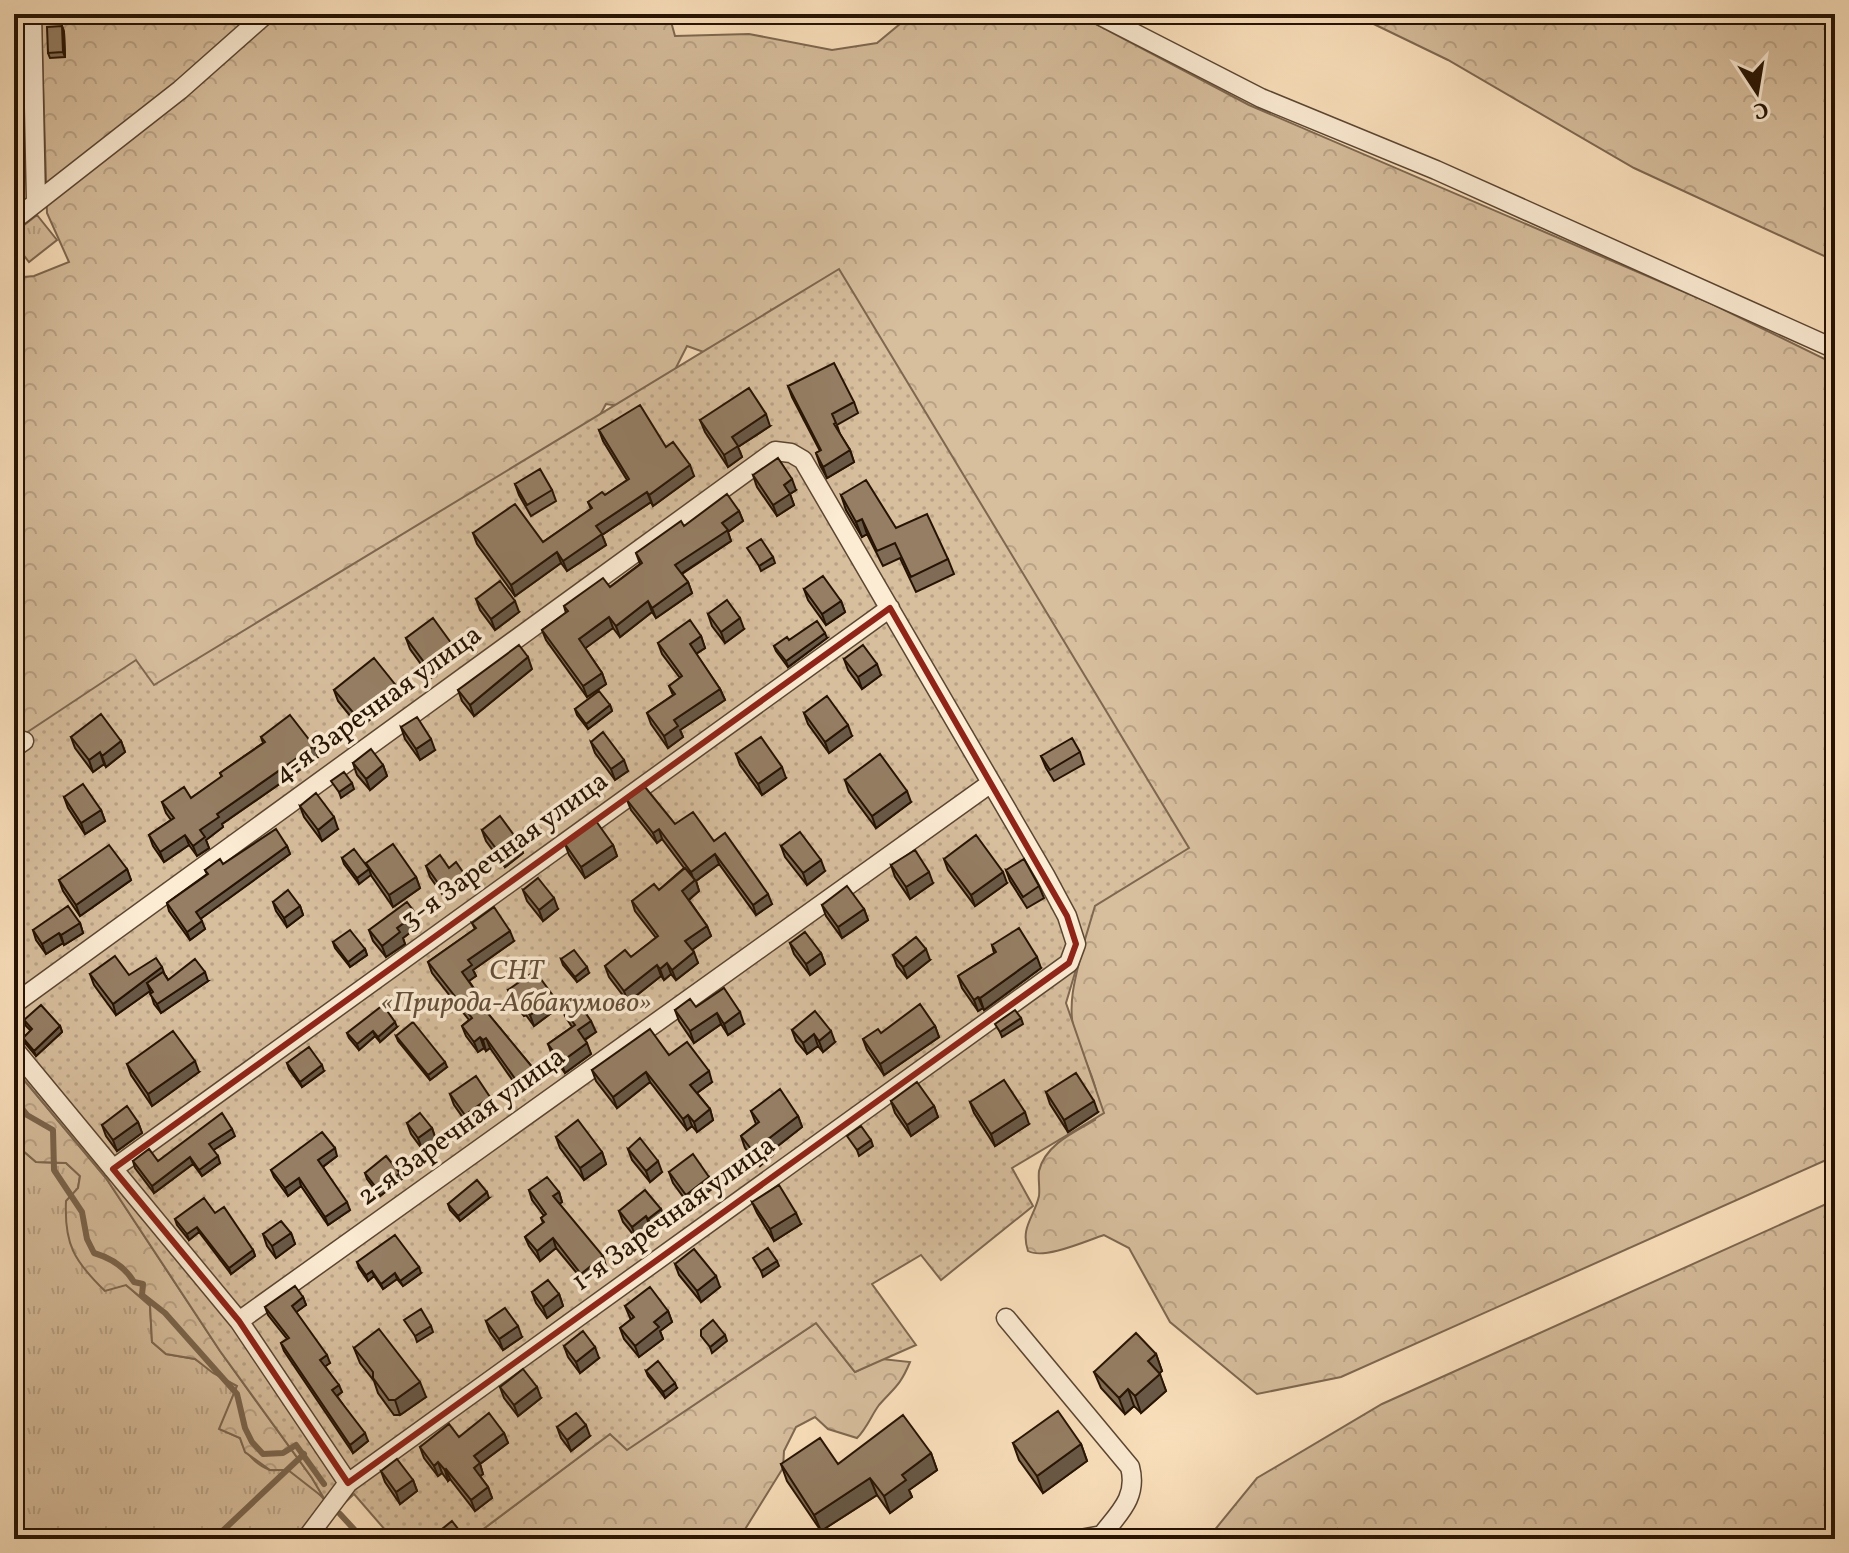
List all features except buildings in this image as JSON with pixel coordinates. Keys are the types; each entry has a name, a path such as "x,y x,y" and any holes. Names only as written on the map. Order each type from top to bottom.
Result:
{"street":[{"path":"32,14 36,201"},
{"path":"14,220 180,90 266,14"},
{"path":"1097,14 1261,98 1436,170 1835,349"},
{"name":"1-я Заречная улица","path":"306,1539 348,1483 1069,963 1076,944 1067,916 991,783 803,460 791,453 775,451"},
{"name":"4-я Заречная улица","path":"14,1004 775,451"},
{"name":"3-я Заречная улица","path":"113,1169 890,608"},
{"name":"2-я Заречная улица","path":"239,1321 991,783"},
{"path":"14,1049 239,1321 348,1483"},
{"path":"1006,1318 1130,1467 1134,1483 1130,1496 1104,1537 1080,1539"},
{"path":"980,1539 1036,1539"}],"highlighted area":[{"path":"890,608 1067,916 1076,944 1069,963 348,1483 239,1321 113,1169"}],"green space":[{"path":"41,14 677,14 670,18 675,36 749,34 832,50 877,43 912,14 1077,14 1249,105 1710,303 1835,364 1835,1156 1341,1377 1257,1394 1170,1322 1129,1248 1104,1235 1054,1251 1028,1251 1026,1235 1039,1196 1042,1162 1061,1140 1095,1120 1097,1096 1076,1037 1072,1016 1074,986 1083,946 771,310 751,369 687,346 654,411 606,404 577,457 14,812 14,278 34,276 69,262 47,213"},
{"path":"1353,14 1835,14 1835,261 1634,168 1448,60"},
{"path":"37,215 57,240 29,262 14,243 14,233"},
{"name":"СНТ «Природа-Аббакумово»","path":"839,269 1189,848 1095,906 1066,1003 1104,1113 1012,1168 1033,1206 941,1280 921,1255 872,1284 916,1345 855,1372 816,1323 627,1450 610,1434 470,1539 393,1539 354,1494 336,1511 328,1505 312,1478 220,1351 106,1178 14,1068 14,741 136,660 154,685"},
{"path":"14,1068 106,1178 220,1351 324,1498 288,1470 270,1470 245,1452 240,1438 219,1429 237,1386 195,1359 166,1354 152,1342 150,1305 126,1285 105,1291 79,1261 69,1240 66,1201 78,1188 80,1176 66,1163 36,1162 14,1143"},
{"path":"14,1143 36,1162 66,1163 80,1176 78,1188 126,1285 150,1306 152,1342 166,1354 195,1359 237,1386 220,1429 240,1438 248,1453 260,1465 270,1470 295,1473 328,1505 303,1539 14,1539"},
{"path":"1835,1200 1835,1539 1341,1539 1337,1529 1323,1539 1218,1539 1213,1532 1257,1478 1382,1404"},
{"path":"816,1323 855,1372 882,1359 910,1362 900,1381 857,1438 828,1429 815,1417 796,1427 784,1451 783,1468 739,1539 470,1539 610,1434 627,1449"}],"waterway":[{"path":"14,1099 27,1115 53,1130 54,1170 82,1212 87,1239 94,1253 112,1260 134,1282 143,1284 142,1295 165,1313 237,1394 245,1428 263,1454 283,1453 296,1445 324,1484"},
{"path":"214,1539 304,1454"},
{"path":"340,1514 363,1539"}]}
